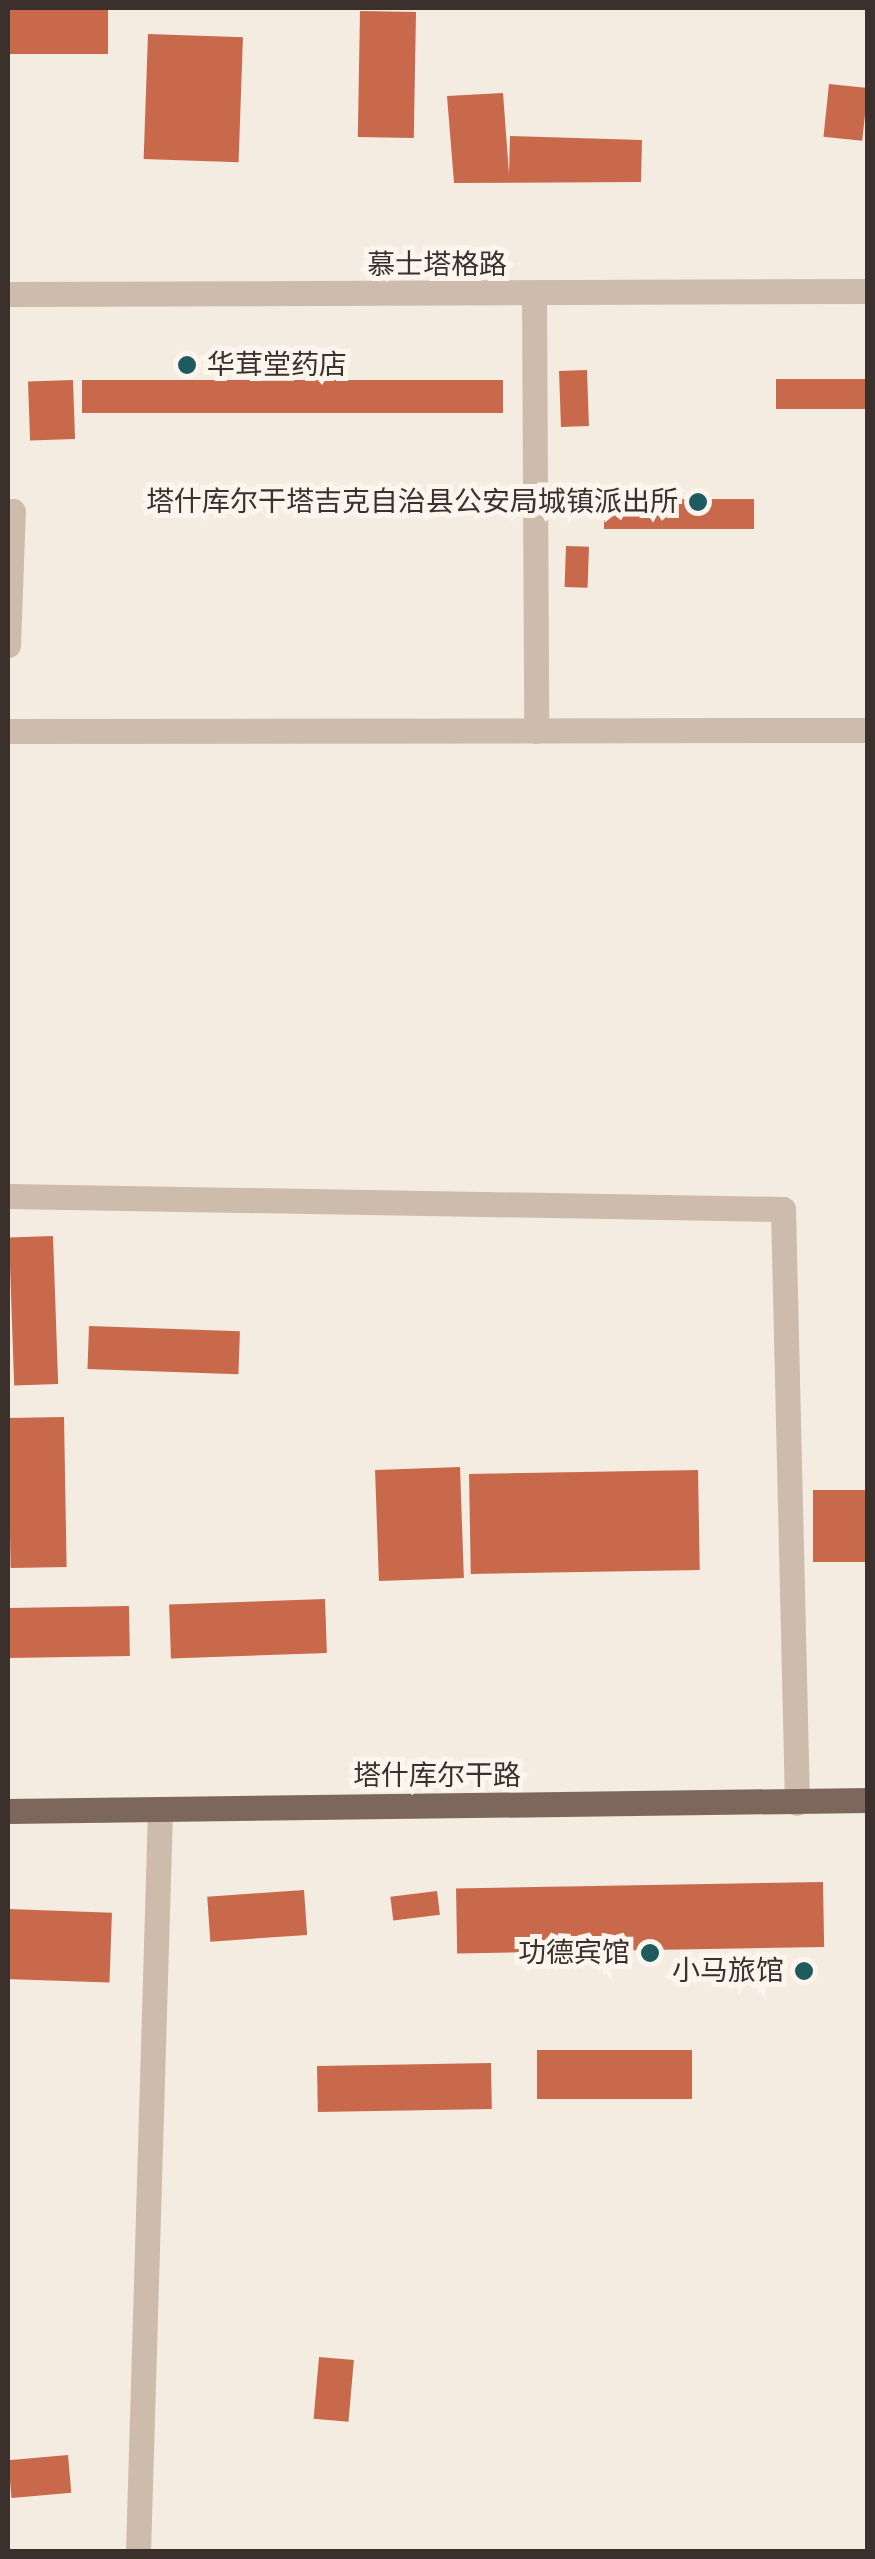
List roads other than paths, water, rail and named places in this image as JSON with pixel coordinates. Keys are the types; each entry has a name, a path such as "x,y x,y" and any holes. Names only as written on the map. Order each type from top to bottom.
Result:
{"main road":[{"name":"塔什库尔干路","path":"8,1811 797,1804 868,1800"}],"street":[{"name":"慕士塔格路","path":"8,294 868,291"},
{"path":"534,294 536,730"},
{"path":"8,645 13,511"},
{"path":"8,731 868,730"},
{"path":"8,1196 783,1209 797,1804"},
{"path":"138,2552 160,1811"}],"place":[{"name":"华茸堂药店","path":"187,365"},
{"name":"塔什库尔干塔吉克自治县公安局城镇派出所","path":"698,502"},
{"name":"功德宾馆","path":"650,1953"},
{"name":"小马旅馆","path":"804,1971"}]}
